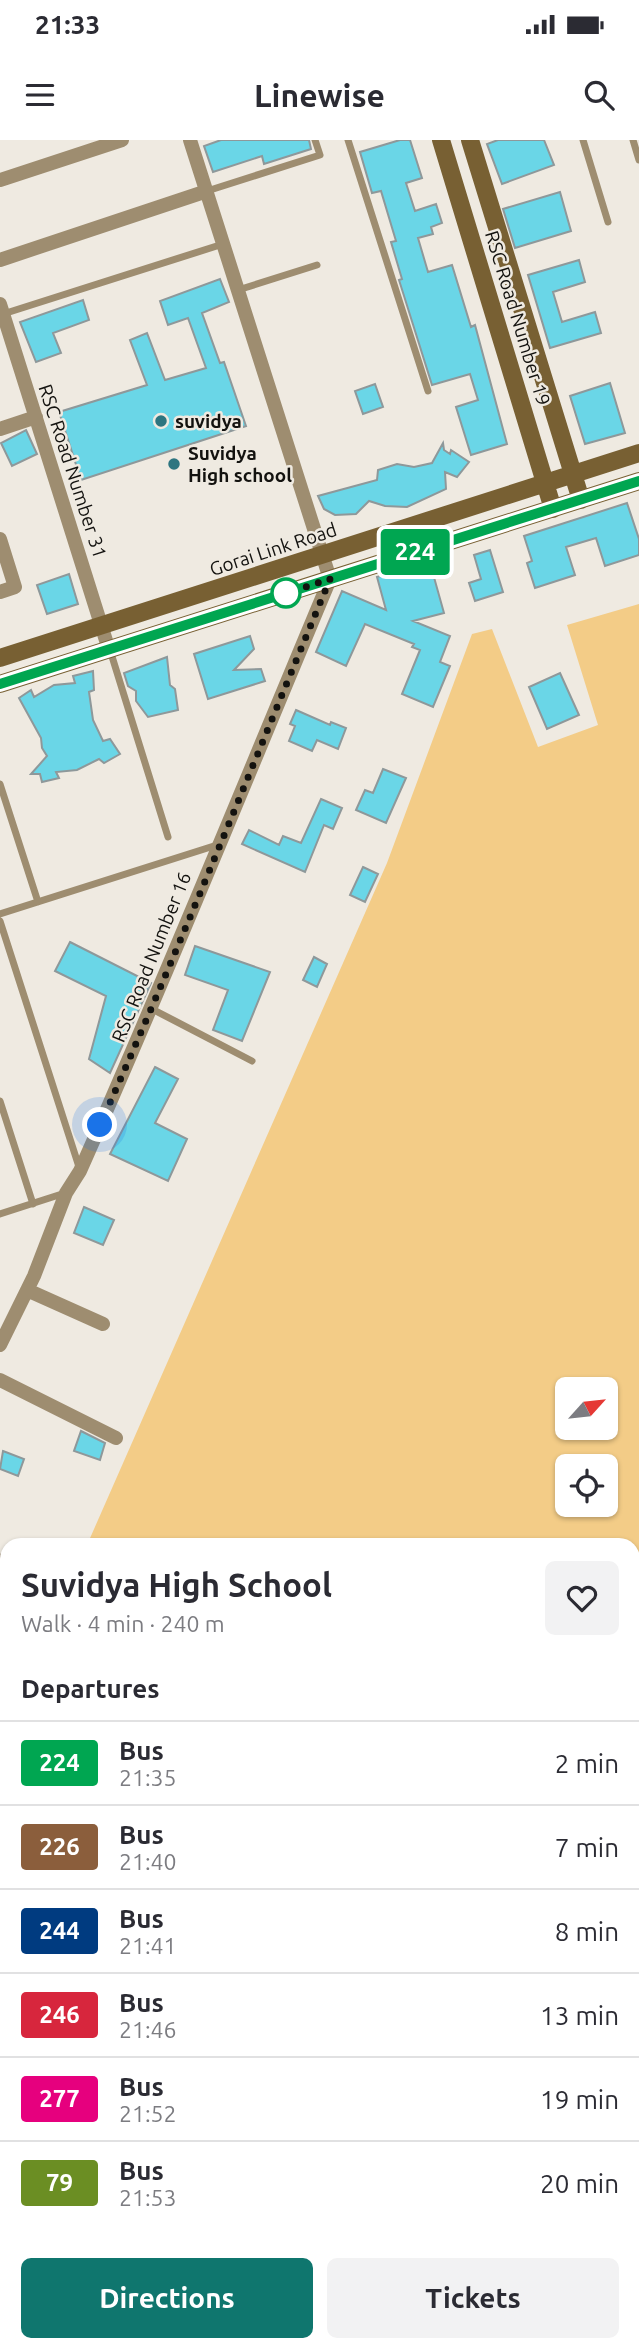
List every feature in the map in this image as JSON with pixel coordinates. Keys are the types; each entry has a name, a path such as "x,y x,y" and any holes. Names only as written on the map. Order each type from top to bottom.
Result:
{"main road":[{"name":"RSC Road Number 19","path":"441,140 553,509"},
{"name":"RSC Road Number 19","path":"470,140 581,500"},
{"name":"Gorai Link Road","path":"0,658 639,453"},
{"path":"0,684 639,481"}],"street":[{"path":"0,180 122,140"},
{"path":"190,140 330,579"},
{"path":"0,260 207,191"},
{"name":"RSC Road Number 31","path":"2,309 109,650"},
{"path":"0,429 36,417"},
{"path":"0,539 15,587 0,592"},
{"name":"RSC Road Number 16","path":"0,1345 27,1290 66,1193 80,1171 152,1009 330,579"},
{"path":"27,1290 103,1324"},
{"path":"0,1380 116,1438"}],"lane":[{"path":"207,191 320,155 315,140"},
{"path":"348,140 428,391"},
{"path":"583,140 608,222"},
{"path":"633,140 639,160"},
{"path":"2,309 223,244"},
{"path":"238,290 317,265"},
{"path":"109,650 168,837"},
{"path":"0,784 38,902"},
{"path":"1,916 218,845"},
{"path":"0,903 1,916 80,1171"},
{"path":"152,1009 252,1061"},
{"path":"0,1101 33,1204"},
{"path":"0,1214 66,1193"}],"shaded area":[{"path":"639,604 639,1538 90,1538 387,863 472,634 492,629 538,747 598,725 567,625"}],"building":[{"path":"221,140 309,140 311,149 264,164 262,156 213,172 204,146"},
{"path":"400,140 410,140 422,178 406,183 415,211 436,204 442,223 431,227 433,234 418,238 428,272 452,265 471,327 475,325 507,444 471,455 456,407 478,400 470,374 432,385 399,280 402,279 391,242 396,241 381,191 372,193 360,152"},
{"path":"498,140 544,140 554,165 502,184 487,144"},
{"path":"560,192 571,231 515,248 503,209"},
{"path":"579,260 585,282 553,292 562,322 595,312 601,333 550,348 528,275"},
{"name":"suvidya","path":"220,279 229,302 202,313 220,363 224,362 246,426 81,480 59,412 147,385 130,340 147,333 165,380 206,368 188,318 168,325 160,301"},
{"path":"83,300 89,320 53,333 61,353 36,362 20,322"},
{"path":"610,383 625,433 585,444 570,396"},
{"path":"375,384 383,407 363,414 355,391"},
{"path":"26,430 37,454 12,466 1,443"},
{"path":"443,443 444,450 450,454 451,450 469,462 457,477 445,472 446,489 407,507 385,506 369,501 356,514 335,515 324,509 318,496 377,480 378,470 397,464 414,467 432,463"},
{"path":"627,503 639,539 639,555 605,566 596,538 566,547 575,575 535,588 527,563 532,561 524,536"},
{"path":"490,550 503,592 475,601 469,583 481,579 474,555"},
{"path":"430,563 444,613 413,621 450,636 440,662 450,666 433,707 402,694 420,650 412,647 414,644 365,624 346,666 316,652 342,591 386,610 377,577"},
{"path":"69,574 78,604 47,614 37,585"},
{"path":"250,636 254,649 234,670 261,669 265,681 208,699 194,654"},
{"path":"167,657 170,685 175,689 178,710 148,717 136,701 136,691 128,686 124,673"},
{"path":"93,671 94,690 89,692 93,720 103,741 110,739 120,754 104,763 99,759 77,770 56,772 59,778 42,782 40,774 31,774 47,756 42,748 41,738 19,698 31,690 34,697 54,685 75,683 73,676"},
{"path":"560,673 579,715 547,729 529,687"},
{"path":"296,710 330,725 331,722 346,728 338,749 317,740 312,751 289,741 295,726 290,724"},
{"path":"383,769 406,778 386,823 356,810 365,790 373,793"},
{"path":"321,799 342,808 333,829 324,825 305,872 242,844 249,830 279,845 283,836 301,843"},
{"path":"363,867 378,874 365,902 350,895"},
{"path":"70,942 151,983 110,1073 89,1059 106,996 55,971"},
{"path":"195,946 270,972 242,1041 213,1030 228,990 185,975"},
{"path":"314,957 327,964 317,987 303,980"},
{"path":"155,1067 178,1079 155,1123 187,1139 168,1181 110,1154"},
{"path":"84,1207 114,1220 103,1245 74,1233"},
{"path":"81,1431 105,1443 100,1460 74,1451"},
{"path":"3,1451 24,1459 18,1476 0,1469"}],"bus line":[{"name":"224","path":"0,684 639,481"}],"place":[{"name":"suvidya","path":"161,421"},
{"name":"Suvidya High school","path":"174,464"}],"route":[{"path":"100,1125 155,1002 330,579 281,595 286,593"}]}
